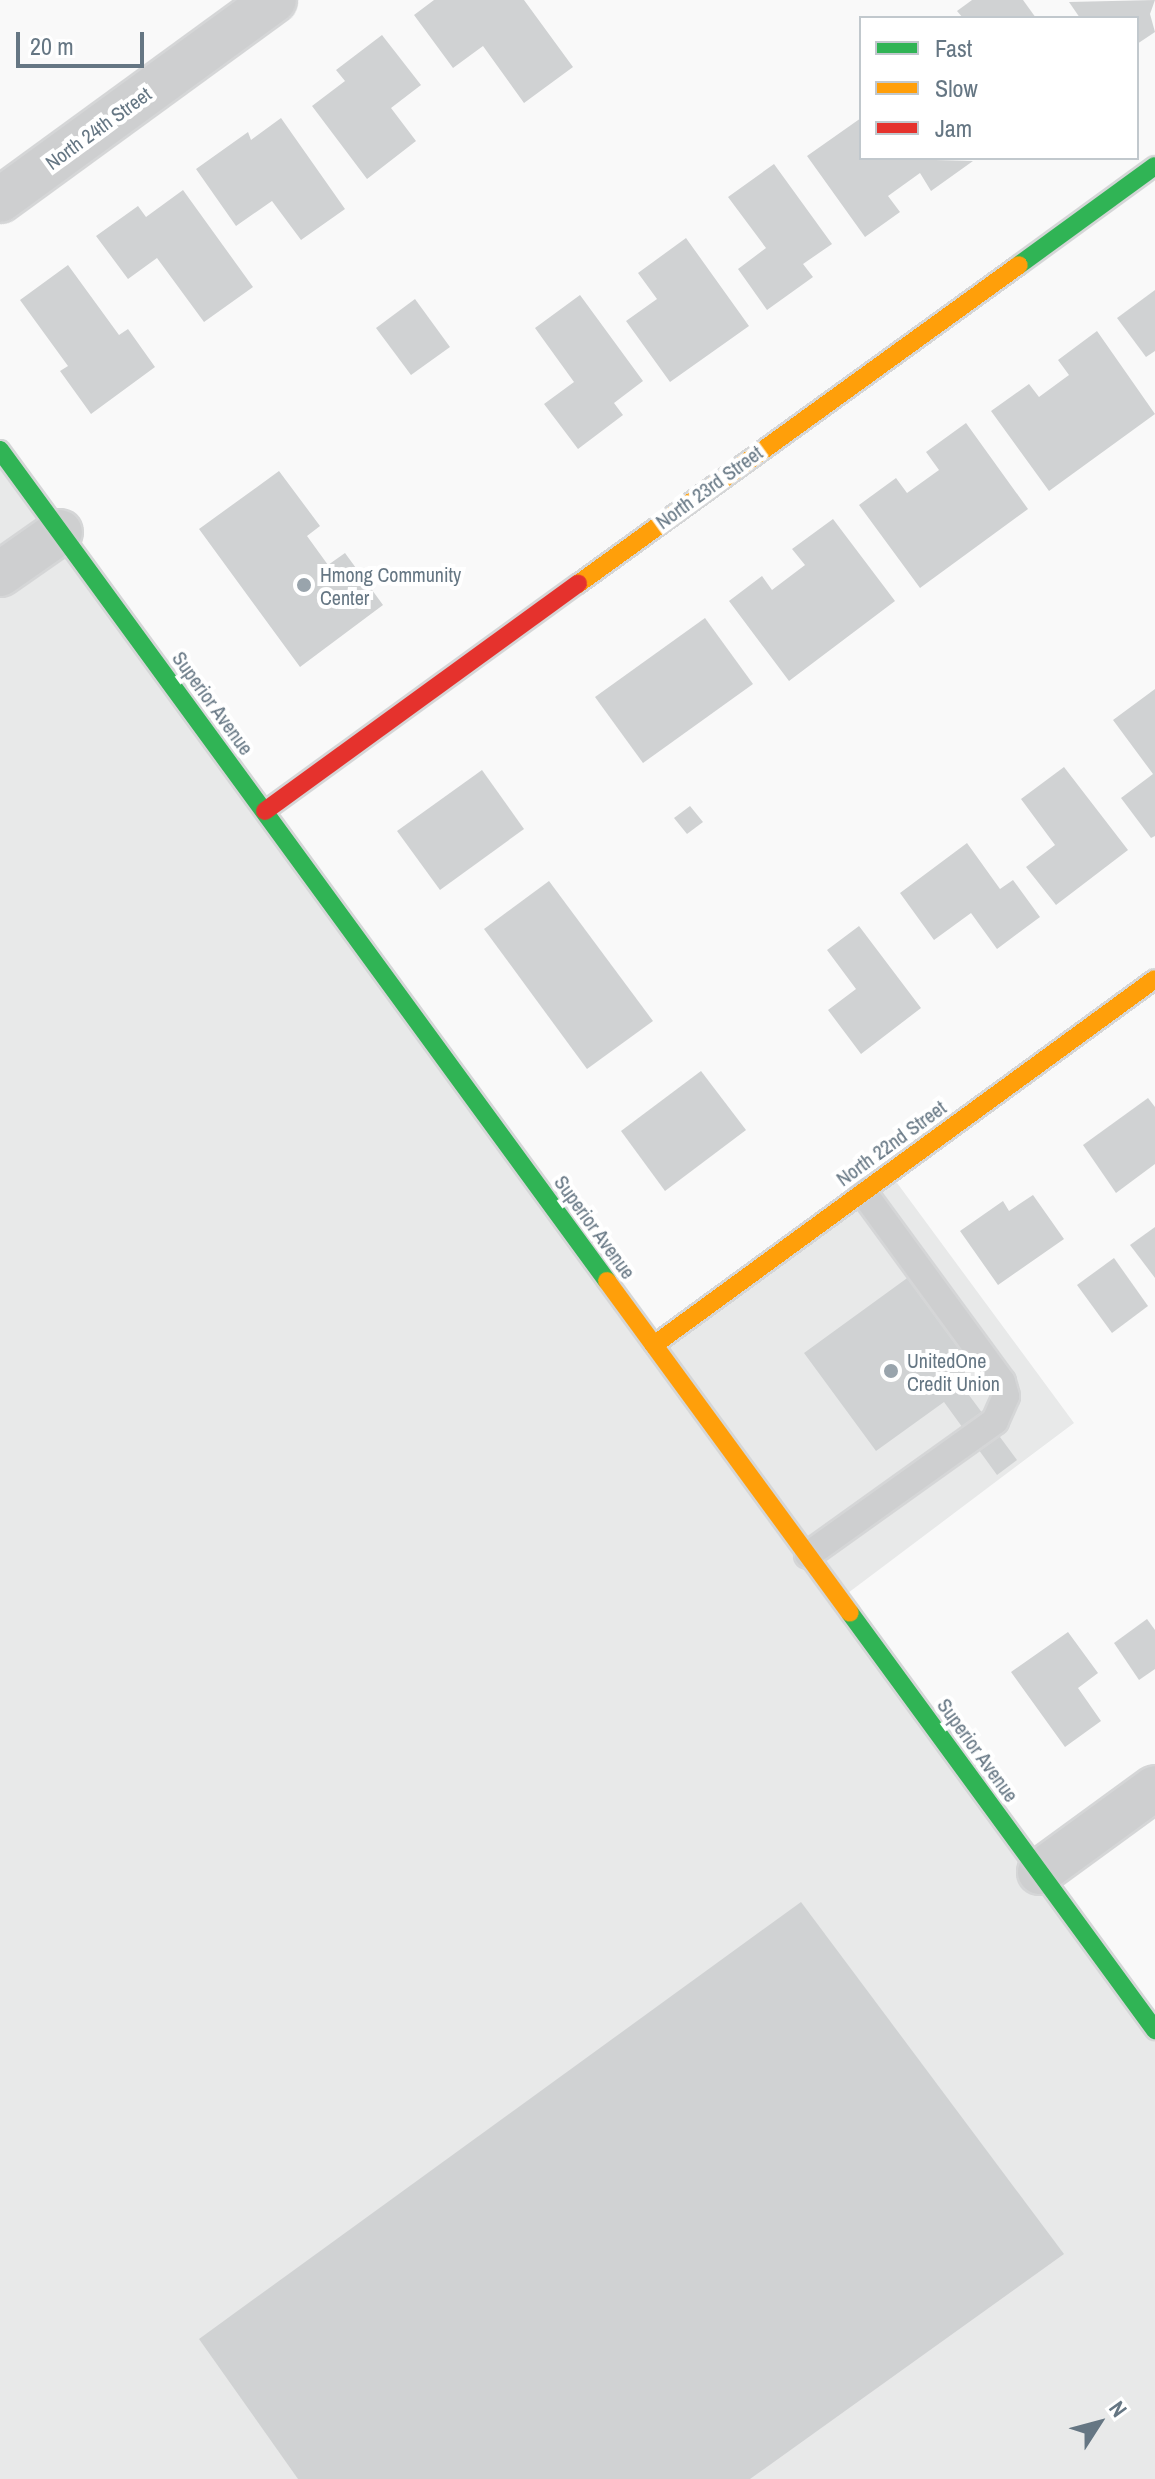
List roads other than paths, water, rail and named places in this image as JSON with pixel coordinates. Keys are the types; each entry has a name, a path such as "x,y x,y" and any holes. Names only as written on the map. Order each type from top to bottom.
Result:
{"street":[{"name":"North 24th Street","path":"0,200 274,0"},
{"name":"North 23rd Street","path":"265,811 1155,166"},
{"name":"Superior Avenue","path":"0,450 1155,2030"},
{"path":"0,574 60,532"},
{"name":"North 22nd Street","path":"654,1345 1155,979"},
{"path":"1040,1872 1155,1788"}],"lane":[{"path":"808,1555 995,1421 1006,1396 1002,1382 862,1191"}],"place":[{"name":"Hmong Community Center","path":"304,585"},
{"name":"UnitedOne Credit Union","path":"891,1371"}]}
